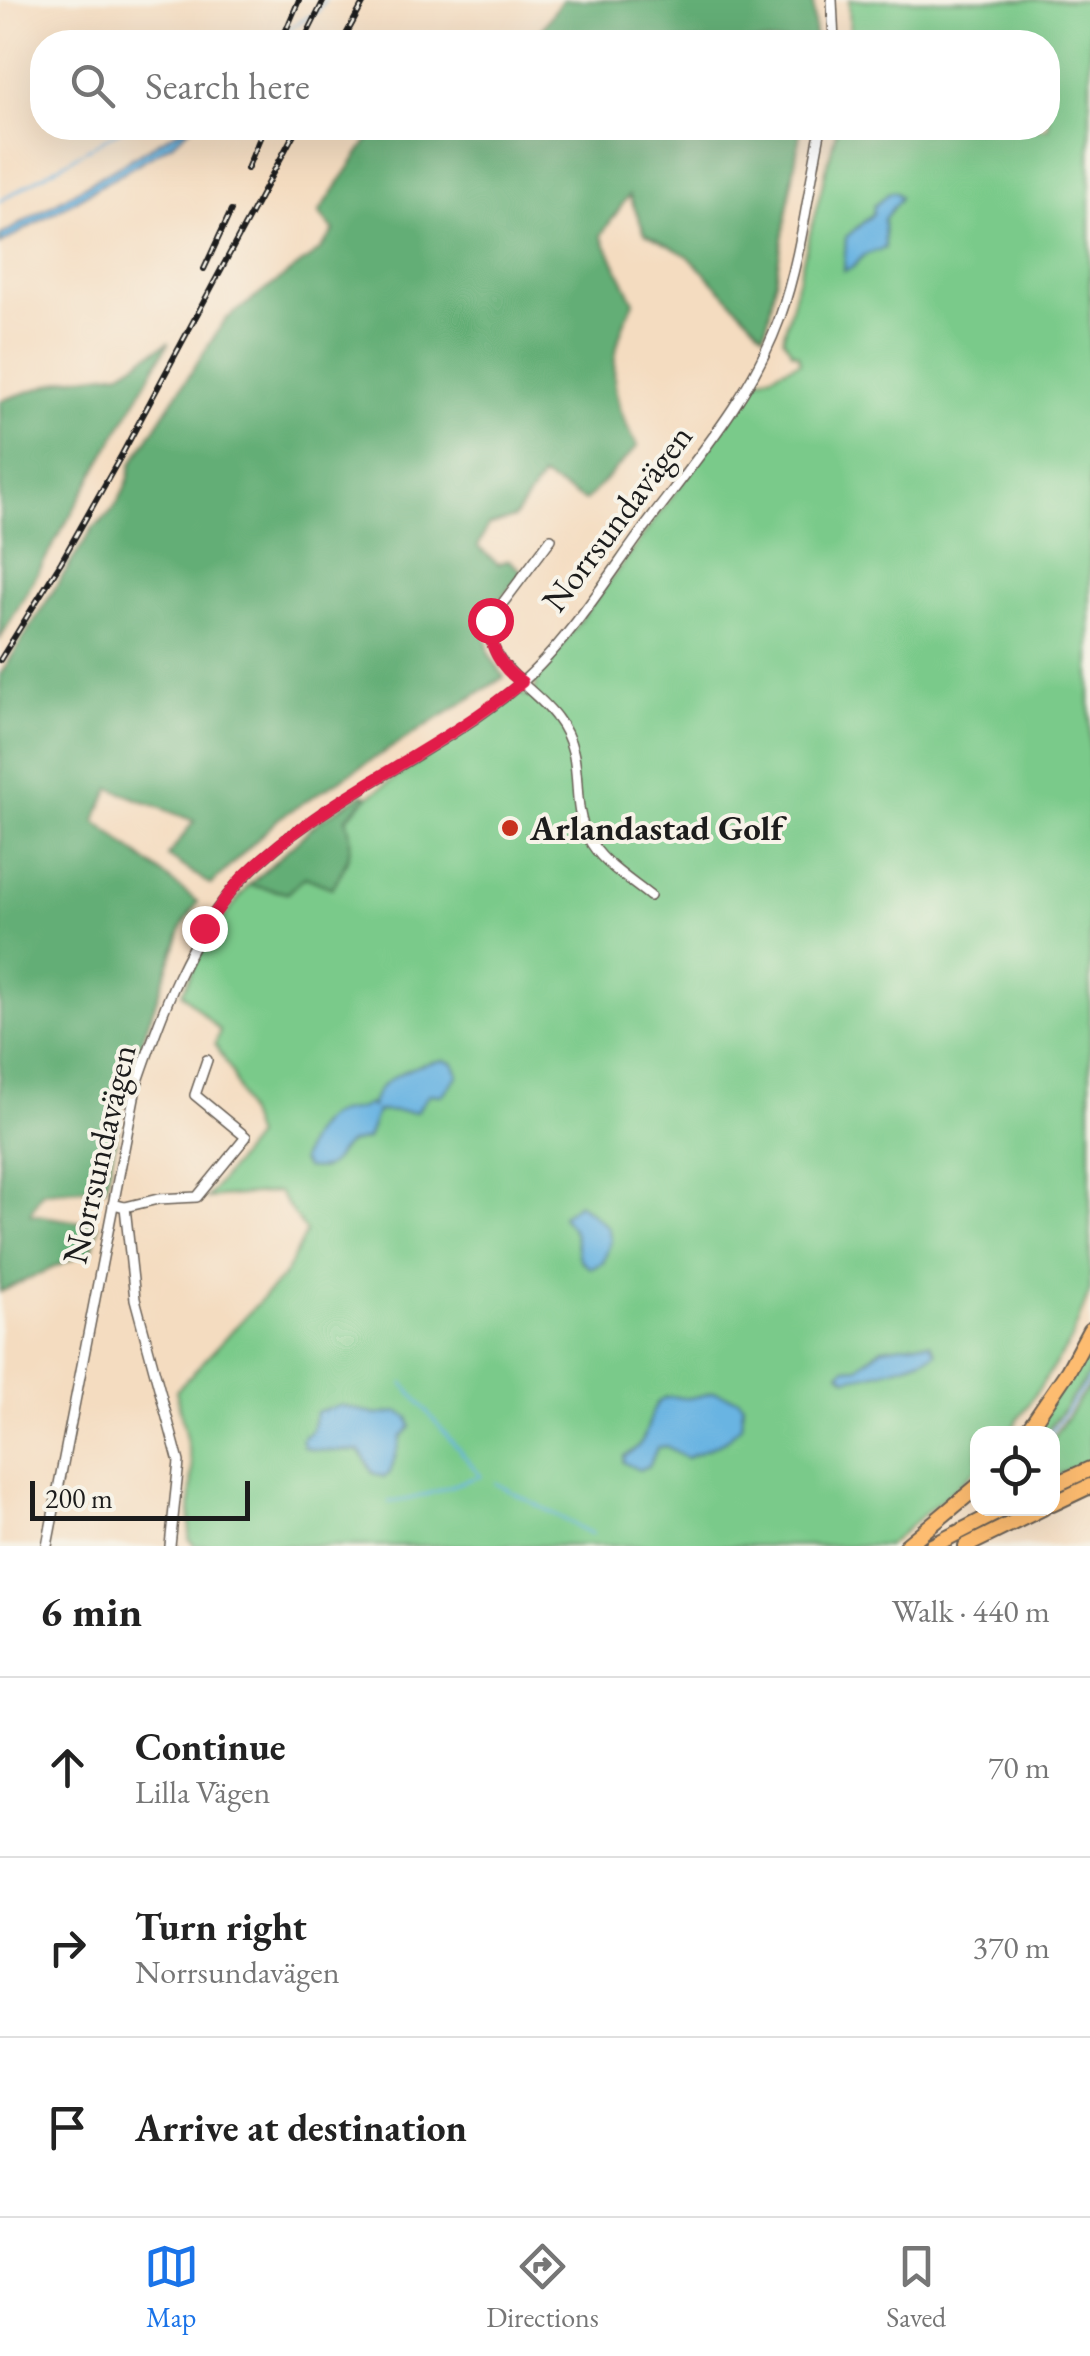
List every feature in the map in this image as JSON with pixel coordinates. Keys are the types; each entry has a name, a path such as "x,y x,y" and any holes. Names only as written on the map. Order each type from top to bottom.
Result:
{"highway":[{"path":"1030,1426 1068,1371 1090,1330"},
{"path":"1060,1482 1090,1469"},
{"path":"1060,1500 1090,1486"},
{"path":"906,1546 970,1493"},
{"path":"932,1546 990,1516"},
{"path":"966,1546 1027,1516"}],"street":[{"path":"832,0 833,30"},
{"name":"Norrsundavägen","path":"46,1546 136,1087 155,1031 204,928 242,879 315,819 447,738 522,682 607,579 755,374 788,291 819,140"},
{"path":"551,539 490,620 489,634 496,655 555,714 573,747 586,835 616,870 650,896"},
{"path":"113,1204 125,1208 158,1199 197,1198 246,1137 195,1095 206,1060"},
{"path":"125,1208 135,1299 180,1462 170,1546"}],"green space":[{"path":"562,0 813,0 814,30 541,30"},
{"name":"Arlandastad Golf","path":"849,0 1090,0 1090,1290 1071,1341 1014,1426 970,1426 970,1475 887,1546 195,1546 189,1539 192,1467 176,1391 285,1274 306,1232 278,1192 207,1198 255,1137 232,1072 215,1044 220,1031 182,993 206,942 249,885 288,893 346,818 368,797 520,693 527,696 536,689 536,680 758,380 800,362 783,338 834,140 1060,140 1060,30 850,30"},
{"path":"368,140 799,140 764,334 688,256 645,233 629,195 601,235 634,302 619,339 614,375 620,410 638,446 585,501 542,477 514,518 488,526 478,547 498,564 509,560 523,572 483,620 489,654 504,677 279,818 211,885 168,856 194,821 110,788 95,821 198,902 183,925 128,1080 106,1187 42,1192 30,1214 99,1225 92,1250 0,1292 0,675 93,528 119,500 131,465 225,320 320,250 334,231 319,213"},
{"path":"169,342 0,639 0,401 67,379 121,372"},
{"path":"363,794 368,796 346,818 349,854 332,888 305,877 288,893 249,885 320,820"},
{"path":"1090,1339 1090,1373 1051,1426 1034,1426"},
{"path":"1090,1384 1090,1460 1060,1474 1060,1427"}],"water":[{"path":"163,140 176,140 0,244 0,236"},
{"path":"895,192 899,200 884,219 885,248 864,255 844,271 846,237 873,214 874,206"},
{"path":"444,1060 454,1064 458,1075 442,1095 429,1094 416,1112 377,1111 367,1139 343,1147 324,1168 306,1168 301,1161 303,1154 323,1121 336,1113 369,1104 372,1107 389,1080"},
{"path":"578,1203 608,1227 611,1240 603,1263 591,1268 579,1256 573,1230 562,1216"},
{"path":"930,1343 936,1352 864,1375 846,1378 840,1373 845,1368 858,1367 882,1348"},
{"path":"714,1392 739,1399 743,1404 741,1426 725,1441 687,1458 666,1446 657,1448 649,1466 639,1470 623,1462 624,1456 641,1443 658,1403 668,1397 689,1398"},
{"path":"341,1405 376,1415 399,1412 408,1417 411,1427 401,1437 390,1473 384,1477 373,1473 360,1451 304,1447 302,1439 312,1430 316,1412"}],"waterway":[{"path":"286,30 317,12 325,0"},
{"path":"0,201 104,140"},
{"path":"1056,1426 1090,1378"},
{"path":"389,1502 481,1476 403,1383"},
{"path":"495,1483 592,1534"}],"railway":[{"path":"286,30 299,0"},
{"path":"309,30 324,0"},
{"path":"349,30 365,0"},
{"path":"247,169 259,140"},
{"path":"0,660 121,456 291,140"},
{"path":"204,269 231,211"}],"place":[{"name":"Arlandastad Golf","path":"510,828"}],"route":[{"path":"204,928 242,879 315,819 447,738 522,682 496,655 489,634 490,620"}]}
